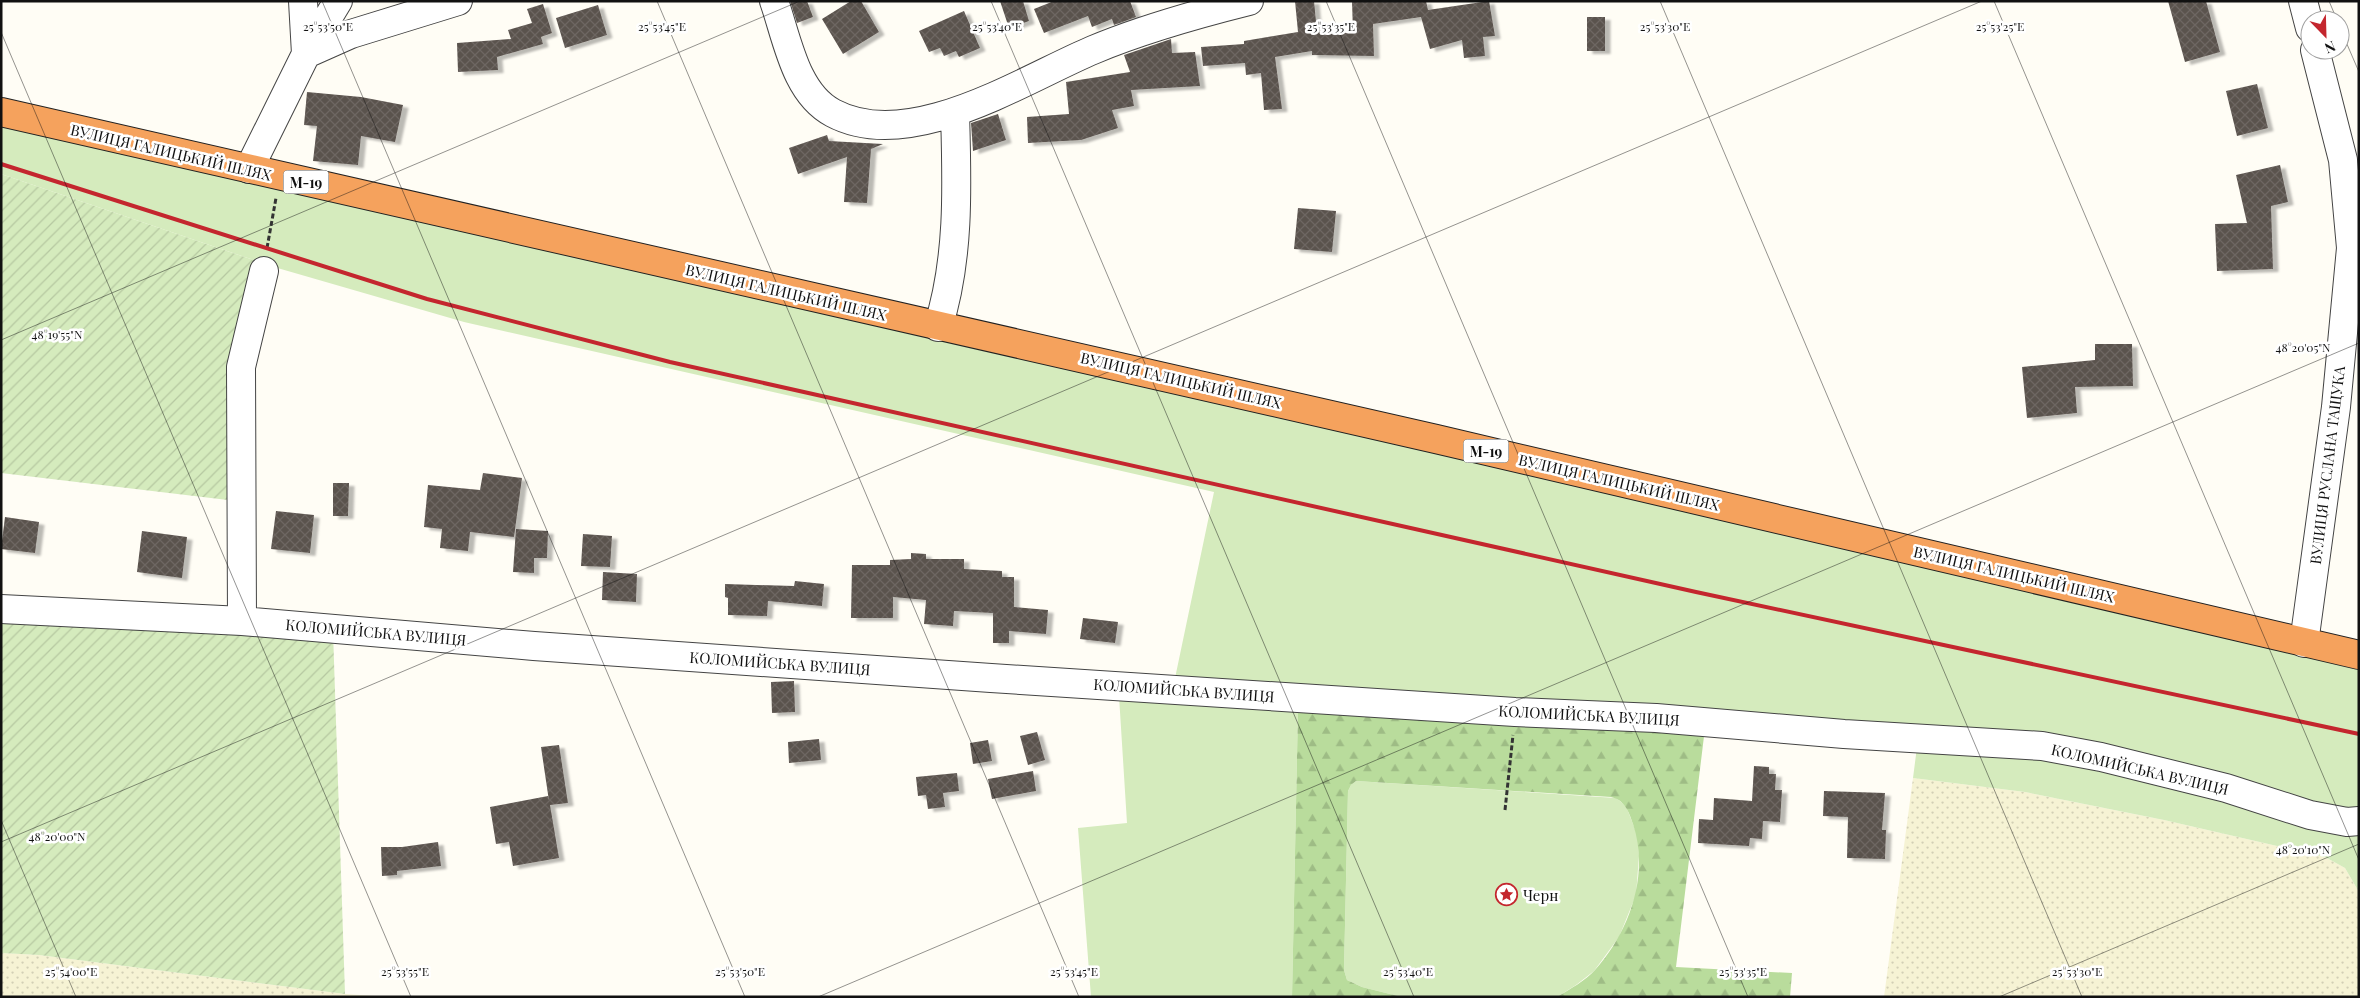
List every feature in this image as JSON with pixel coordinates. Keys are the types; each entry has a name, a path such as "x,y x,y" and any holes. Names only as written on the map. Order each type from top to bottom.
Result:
{"highway":[{"name":"ВУЛИЦЯ ГАЛИЦЬКИЙ ШЛЯХ","path":"1,112 1417,435 2359,655"}],"street":[{"path":"303,1 306,54"},
{"path":"249,169 306,54 338,1"},
{"path":"306,54 351,34 458,1"},
{"path":"774,1 801,78 815,99 833,113 877,126 901,126 944,116 1094,50 1153,29 1249,1"},
{"name":"ВУЛИЦЯ РУСЛАНА ТАЩУКА","path":"2304,643 2336,407 2351,248 2343,160 2318,60"},
{"path":"938,327 945,305 954,251 957,177 955,112"},
{"path":"242,621 242,367 264,271"},
{"name":"КОЛОМИЙСЬКА ВУЛИЦЯ","path":"1,609 242,621 524,645 991,678 1515,712 1656,718 1844,734 2042,746 2102,757 2217,786 2310,815 2347,822 2359,821"}],"path":[{"path":"264,271 280,176"},
{"path":"1505,810 1515,712"}],"shaded area":[{"path":"1913,778 2025,792 2164,820 2325,857 2345,868 2359,892 2359,997 1884,997"},
{"path":"1,953 39,955 345,994 389,997 1,997"}],"green space":[{"path":"1,102 2359,651 2359,892 2345,868 2325,857 2164,820 2025,792 1913,778 1917,747 1298,708 1292,997 1091,997 1078,828 1127,823 1118,680 1174,683 1214,492 464,322 274,267 1,174"},
{"path":"1,174 274,267 247,381 253,503 1,473"},
{"path":"1,606 333,631 345,994 39,955 1,953"},
{"path":"1298,708 1705,728 1676,967 1792,973 1790,997 1557,997 1587,978 1607,955 1618,938 1633,902 1639,863 1638,843 1628,811 1623,804 1611,797 1356,781 1348,791 1344,970 1347,980 1362,987 1402,997 1292,997"},
{"path":"1356,781 1616,798 1626,806 1638,837 1639,856 1636,895 1619,937 1594,971 1557,997 1402,997 1362,987 1347,980 1344,970 1348,791"}],"building":[{"path":"790,1 807,1 813,17 797,23"},
{"path":"851,1 861,1 879,32 843,54 822,19"},
{"path":"1000,1 1023,1 1029,21 1009,28"},
{"path":"1054,1 1130,1 1136,17 1114,25 1112,19 1092,27 1088,16 1044,33 1034,9"},
{"path":"1295,1 1314,1 1317,32 1353,33 1352,1 1426,1 1428,10 1489,1 1495,36 1483,37 1485,56 1464,58 1462,40 1430,49 1421,17 1373,24 1374,56 1312,55 1312,51 1275,57 1282,109 1264,110 1261,73 1246,75 1245,63 1203,66 1201,47 1244,44 1244,41 1298,32"},
{"path":"2168,1 2206,1 2220,52 2185,62"},
{"path":"543,4 552,33 538,38 541,37 543,44 497,57 498,70 458,72 457,43 511,39 508,30 532,23 527,9"},
{"path":"598,5 607,35 565,48 556,18"},
{"path":"964,11 980,48 959,57 956,51 944,56 940,48 929,52 919,31"},
{"path":"1587,17 1605,17 1605,51 1587,51"},
{"path":"1171,39 1172,53 1195,52 1200,86 1131,90 1134,106 1112,110 1118,128 1081,140 1028,143 1027,117 1069,114 1066,82 1130,72 1124,55"},
{"path":"2257,84 2268,128 2237,136 2226,91"},
{"path":"307,92 361,97 403,105 395,142 361,136 358,165 313,161 317,126 304,125"},
{"path":"998,114 1006,140 973,151 971,123"},
{"path":"827,135 829,141 883,144 871,149 867,203 844,202 847,157 798,174 789,148"},
{"path":"2280,165 2288,202 2271,206 2273,269 2217,271 2215,224 2247,223 2236,175"},
{"path":"1298,208 1336,211 1332,252 1294,249"},
{"path":"2095,344 2132,344 2133,386 2075,387 2077,413 2027,418 2022,367 2095,360"},
{"path":"483,473 522,478 514,537 470,532 468,551 440,548 442,529 424,527 428,485 480,490"},
{"path":"333,483 349,483 348,516 333,516"},
{"path":"276,511 314,515 310,553 271,549"},
{"path":"5,517 39,522 35,553 1,549"},
{"path":"516,529 548,531 547,558 534,558 534,573 513,572"},
{"path":"142,531 187,537 182,578 137,572"},
{"path":"583,534 612,536 610,567 581,566"},
{"path":"911,553 926,554 926,559 964,559 964,569 1002,571 1002,577 1014,577 1014,607 1048,610 1046,634 1009,631 1009,643 993,643 993,613 954,611 953,626 924,624 926,600 893,597 893,618 851,618 852,565 890,565 890,560 911,559"},
{"path":"603,572 637,574 636,602 602,600"},
{"path":"795,581 824,584 822,606 768,601 767,616 728,615 728,598 725,597 725,584 794,586"},
{"path":"1083,618 1118,622 1115,643 1080,639"},
{"path":"794,681 795,712 772,713 771,682"},
{"path":"1037,732 1045,760 1028,765 1020,736"},
{"path":"819,739 821,760 789,763 788,742"},
{"path":"988,740 992,761 973,764 970,743"},
{"path":"559,745 568,803 550,805 559,858 513,866 509,842 496,844 490,807 548,796 549,801 541,747"},
{"path":"1754,766 1769,767 1769,774 1776,774 1775,790 1782,790 1780,822 1763,821 1762,839 1750,838 1749,846 1698,843 1699,819 1713,820 1714,798 1752,801"},
{"path":"1033,771 1036,791 992,799 988,779"},
{"path":"957,773 959,791 943,793 945,807 928,809 926,795 918,796 916,777"},
{"path":"1824,791 1885,793 1882,830 1886,830 1885,859 1847,858 1848,817 1823,816"},
{"path":"438,842 441,866 397,871 397,875 382,876 381,847 402,847"}],"railway":[{"path":"1,164 427,299 670,362 1696,592 2359,734"}],"place":[{"name":"Черн","path":"1507,895"}]}
